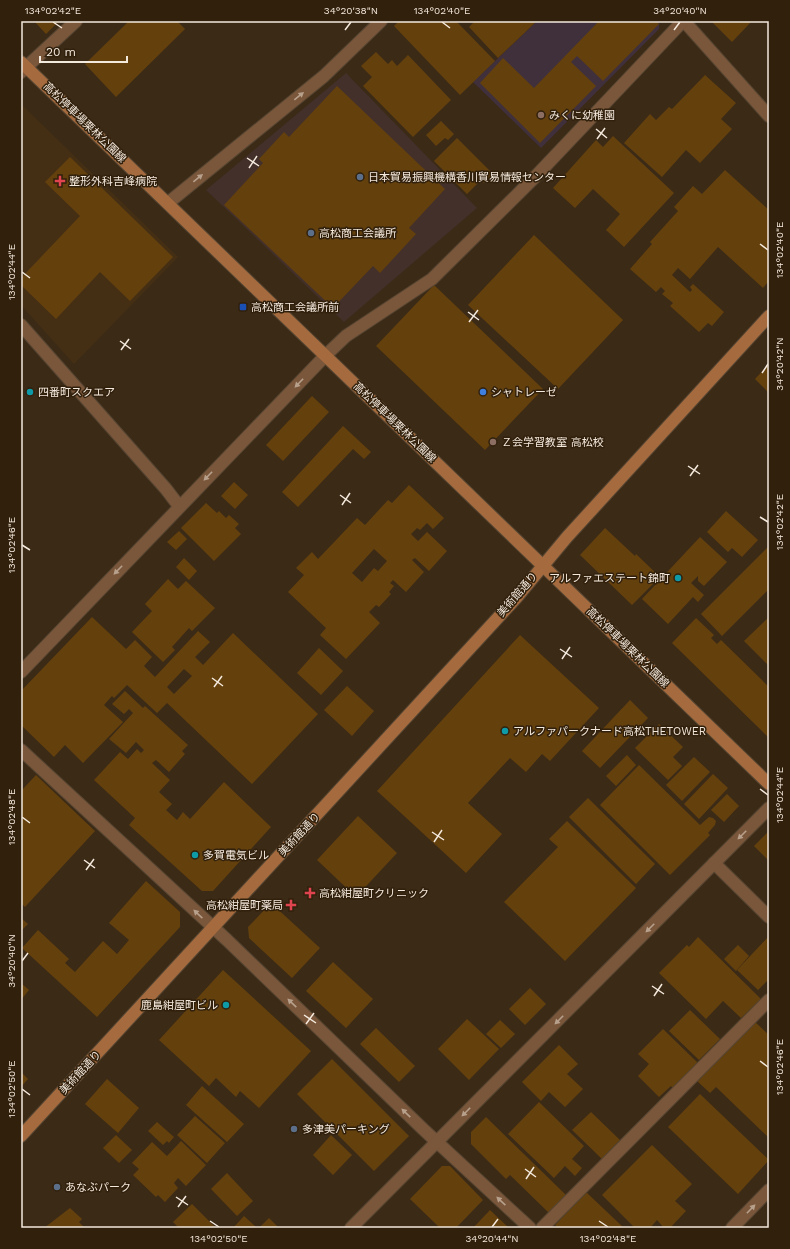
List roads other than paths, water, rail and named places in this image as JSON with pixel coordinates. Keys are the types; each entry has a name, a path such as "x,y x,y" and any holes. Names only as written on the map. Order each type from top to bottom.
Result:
{"street":[{"path":"23,67 76,21"},
{"path":"168,203 324,76 381,21"},
{"path":"21,672 179,506 326,355 346,336 432,280 535,177 683,21 769,116"},
{"name":"高松停車場栗林公園線","path":"23,67 168,203 769,784"},
{"name":"美術館通り","path":"21,1136 517,597 543,565 769,316"},
{"path":"21,325 166,489 179,506"},
{"path":"21,750 530,1228"},
{"path":"351,1228 769,808"},
{"path":"714,863 769,917"},
{"path":"542,1228 769,1000"},
{"path":"732,1228 769,1190"}],"place":[{"name":"みくに幼稚園","path":"541,115"},
{"name":"日本貿易振興機構香川貿易情報センター","path":"360,177"},
{"name":"整形外科吉峰病院","path":"60,181"},
{"name":"高松商工会議所","path":"311,233"},
{"name":"高松商工会議所前","path":"243,307"},
{"name":"四番町スクエア","path":"30,392"},
{"name":"シャトレーゼ","path":"483,392"},
{"name":"Ｚ会学習教室 高松校","path":"493,442"},
{"name":"アルファエステート錦町","path":"678,578"},
{"name":"アルファパークナード高松THETOWER","path":"505,731"},
{"name":"多賀電気ビル","path":"195,855"},
{"name":"高松紺屋町クリニック","path":"310,893"},
{"name":"高松紺屋町薬局","path":"291,905"},
{"name":"鹿島紺屋町ビル","path":"226,1005"},
{"name":"多津美パーキング","path":"294,1129"},
{"name":"あなぶパーク","path":"57,1187"}]}
